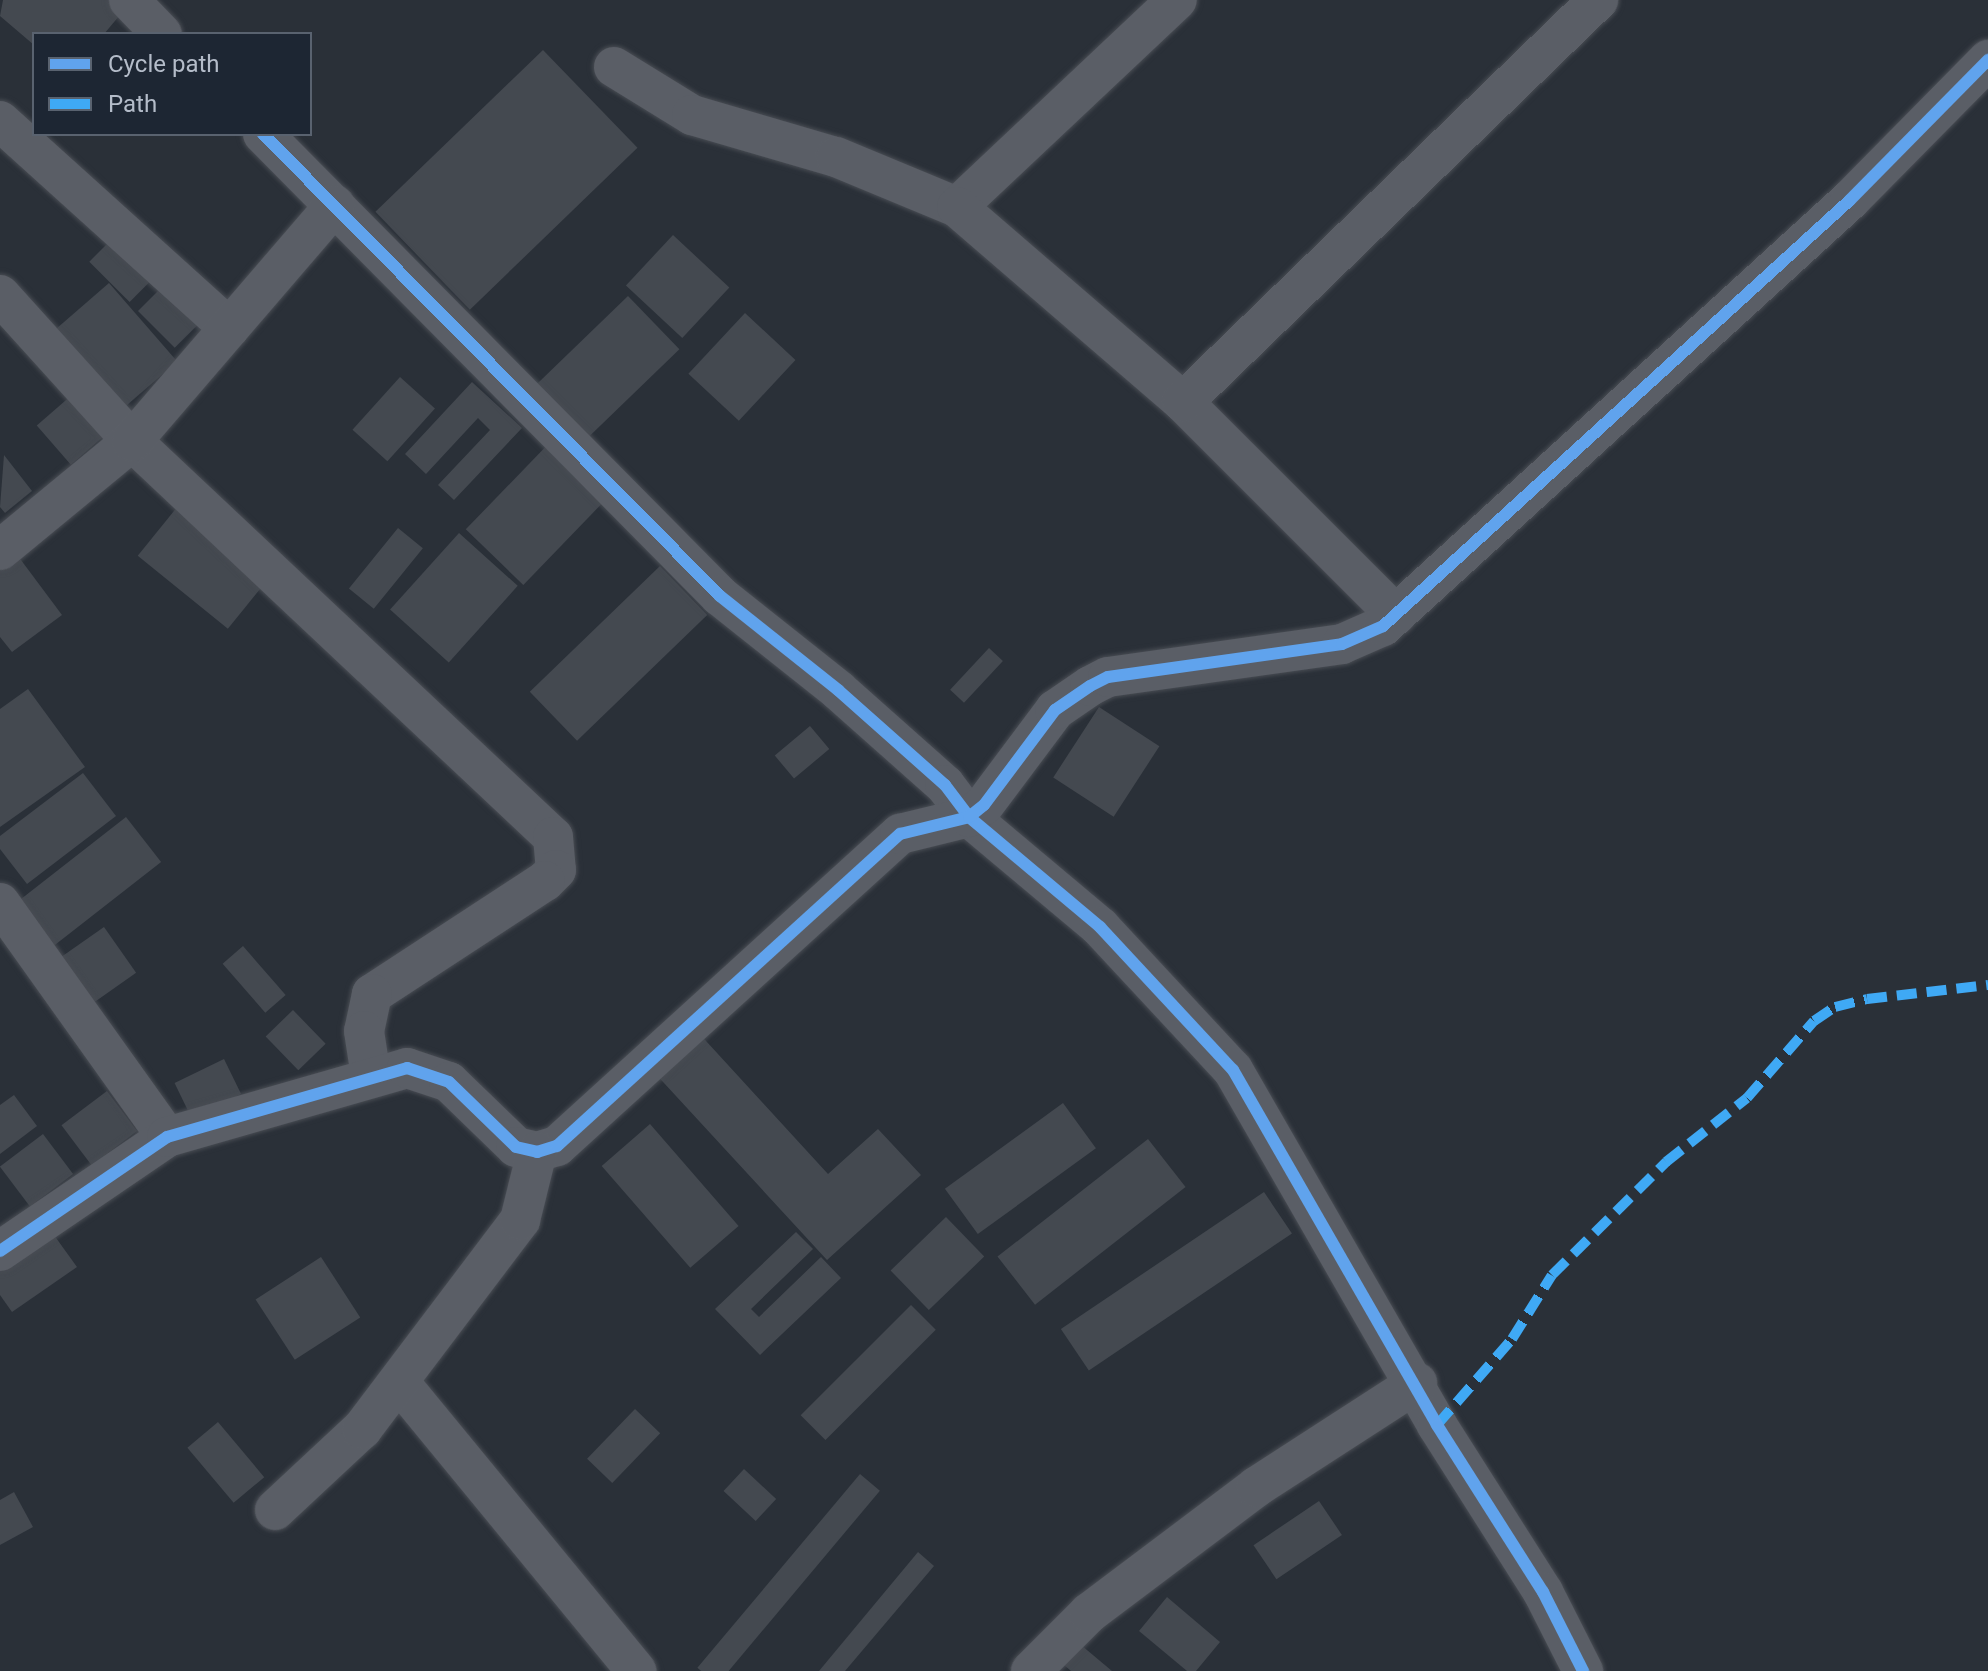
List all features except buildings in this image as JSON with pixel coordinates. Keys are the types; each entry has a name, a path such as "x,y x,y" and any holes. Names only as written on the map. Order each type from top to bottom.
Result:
{"street":[{"path":"129,0 160,32"},
{"path":"957,207 1177,0"},
{"path":"1183,402 1598,0"},
{"path":"0,1251 167,1137 407,1068 428,1071 449,1082 516,1147 537,1152 572,1135 900,834 969,817 990,798 1055,710 1108,677 1342,644 1396,615 1850,200 1988,60"},
{"path":"614,67 692,115 849,162 957,207 1183,402 1396,615"},
{"path":"0,121 229,328"},
{"path":"265,136 720,596 934,775 969,817 1100,927 1233,1070 1543,1592 1583,1671"},
{"path":"0,550 132,441 335,205"},
{"path":"0,295 132,441 553,837 556,870 545,881 372,994 364,1031 371,1077"},
{"path":"0,903 167,1137"},
{"path":"275,1510 362,1429 520,1220 537,1152"},
{"path":"399,1382 636,1671"},
{"path":"1031,1671 1109,1597 1256,1487 1417,1383"}],"marked path":[{"path":"1437,1425 1512,1339 1552,1275 1666,1162 1747,1098 1814,1021 1835,1007 1867,999 1988,985"}],"cycle path":[{"path":"0,1251 167,1137 407,1068 449,1082 516,1147 537,1152 557,1146 900,834 969,817 984,805 1055,710 1090,686 1108,677 1342,644 1383,626 1850,200 1988,60"},
{"path":"265,136 720,596 838,690 945,785 969,817 1100,927 1233,1070 1437,1425 1543,1592 1583,1671"}]}
